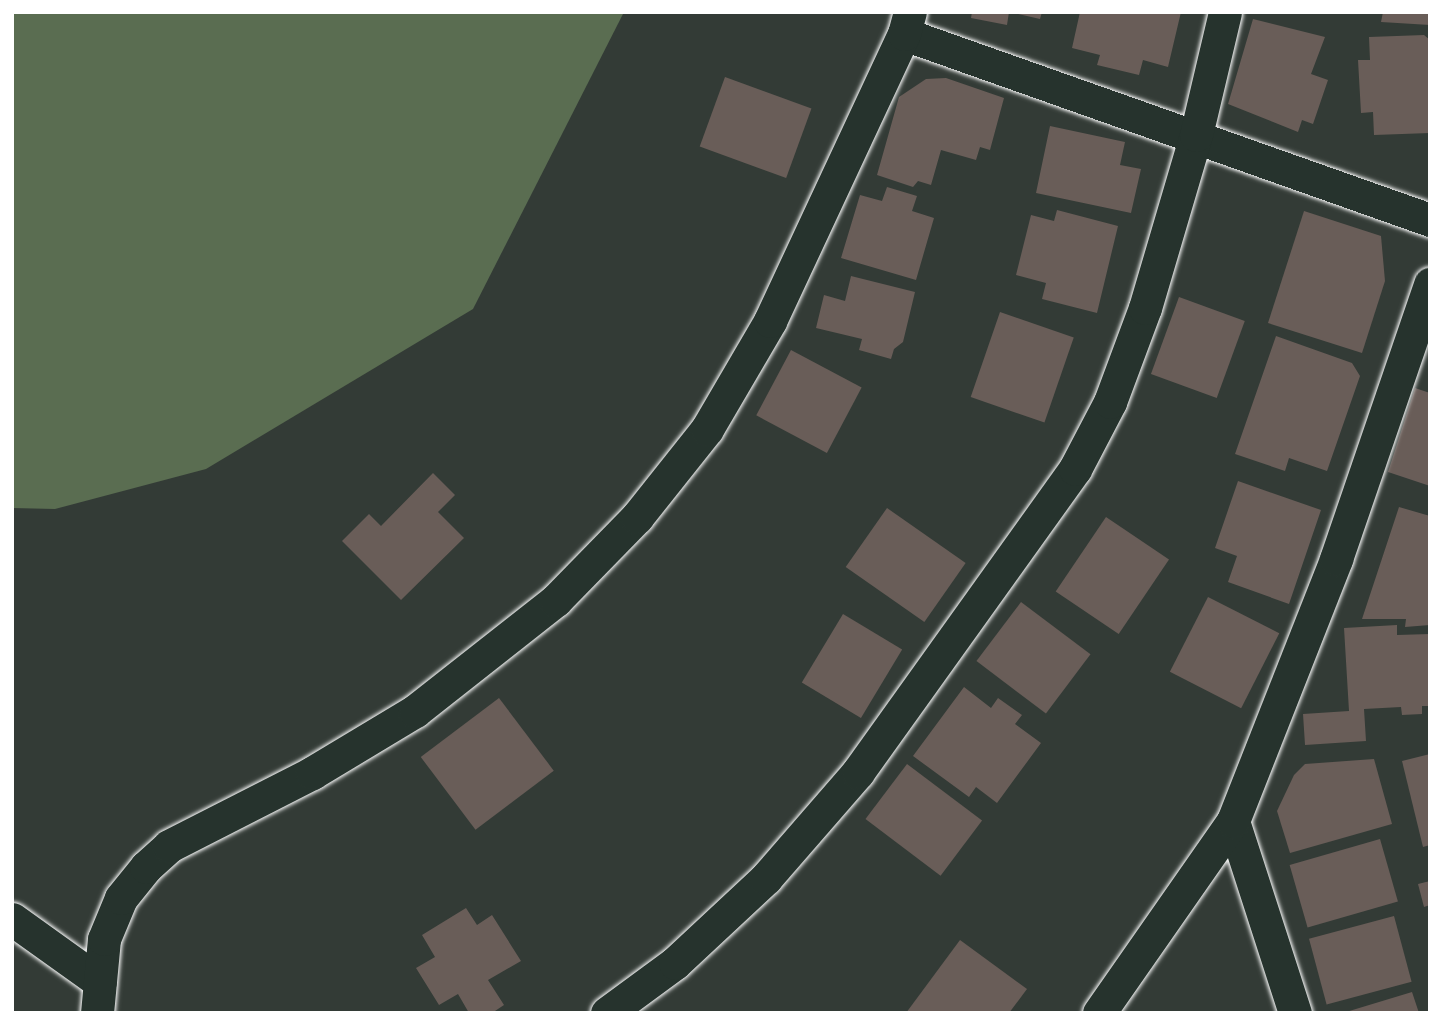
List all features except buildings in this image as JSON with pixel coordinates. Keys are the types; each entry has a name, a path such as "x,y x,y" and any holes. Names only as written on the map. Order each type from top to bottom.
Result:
{"street":[{"path":"607,1013 675,963 765,878 858,772 1075,469 1110,402 1145,308 1196,135 1225,12"},
{"path":"98,997 104,939 121,898 169,846 312,773 415,711 556,600 637,517 708,429 770,321 907,23 1196,135 1430,220"},
{"path":"1099,1013 1233,821 1336,559 1430,284"},
{"path":"1233,821 1294,1013"},
{"path":"12,919 98,997"}],"green space":[{"path":"12,12 624,12 473,309 206,469 55,509 12,508"}]}
